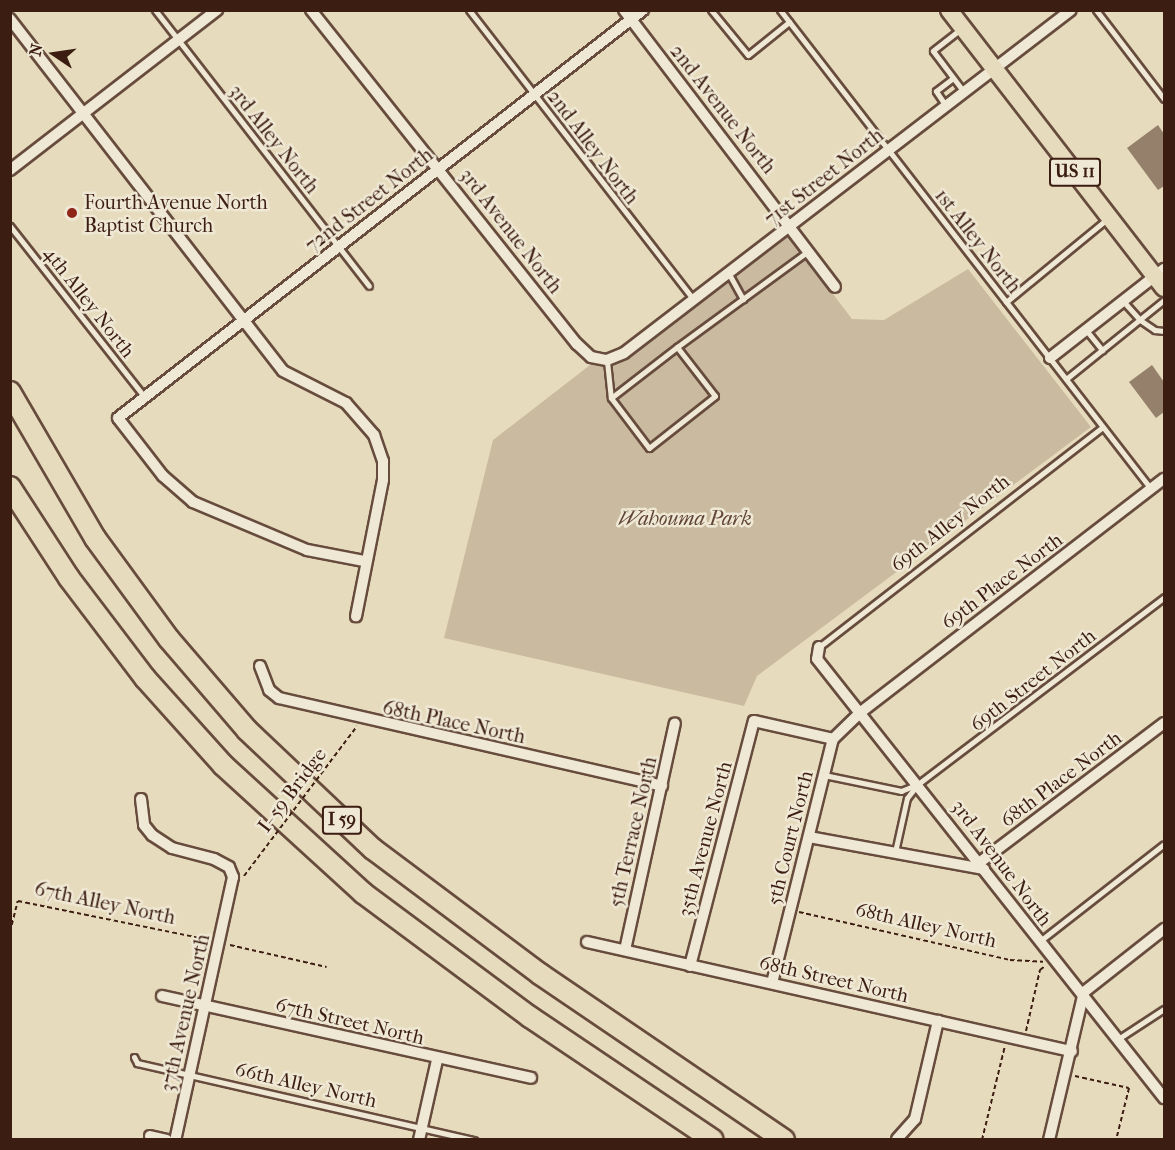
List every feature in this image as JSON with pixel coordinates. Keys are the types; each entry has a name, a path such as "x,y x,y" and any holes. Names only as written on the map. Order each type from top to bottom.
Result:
{"highway":[{"name":"I 59","path":"10,392 95,538 169,639 247,730 373,849 540,974 784,1140"},
{"name":"I 59","path":"10,486 69,578 145,678 224,765 363,893 530,1017 713,1140"}],"main road":[{"name":"US 11","path":"957,17 994,69 1109,217 1161,277"}],"street":[{"path":"10,170 218,10"},
{"name":"3rd Avenue North","path":"311,10 577,344 595,357 607,360"},
{"name":"72nd Street North","path":"364,561 307,550 193,502 163,476 118,418 534,94 627,15 643,10"},
{"name":"71st Street North","path":"607,360 624,353 694,301 1071,10"},
{"name":"2nd Avenue North","path":"627,15 790,225 835,287"},
{"path":"10,19 283,371 346,403 374,435 383,461 383,480 374,534 364,561 356,615"},
{"path":"1050,358 1123,301 1161,277"},
{"name":"69th Place North","path":"861,712 1164,479"},
{"name":"3rd Avenue North","path":"819,647 817,659 918,784 1039,942 1084,992 1164,1098"},
{"name":"68th Place North","path":"260,666 268,690 279,698 361,720 662,786"},
{"path":"833,739 861,712"},
{"name":"35th Avenue North","path":"690,966 754,721 833,739"},
{"name":"5th Terrace North","path":"625,950 675,723"},
{"name":"68th Place North","path":"982,866 1164,723"},
{"name":"5th Court North","path":"772,983 833,739"},
{"name":"37th Avenue North","path":"141,799 144,825 152,835 172,848 229,867 233,877 176,1140"},
{"path":"809,837 895,855 982,866"},
{"path":"1049,1140 1072,1051 1084,992 1164,929"},
{"name":"68th Street North","path":"587,942 1072,1051"},
{"name":"67th Street North","path":"162,996 437,1059 531,1078"},
{"path":"897,1139 915,1119 938,1021"},
{"path":"419,1140 437,1059"},
{"path":"150,1136 167,1140"}],"lane":[{"name":"3rd Alley North","path":"155,10 369,286"},
{"name":"2nd Alley North","path":"469,10 694,301"},
{"path":"711,10 748,56 789,22"},
{"name":"1st Alley North","path":"780,10 1151,489"},
{"path":"1096,10 1164,99"},
{"path":"957,17 933,51 964,92"},
{"path":"946,106 936,91 953,78"},
{"path":"1006,302 1109,217"},
{"name":"4th Alley North","path":"10,226 144,396"},
{"path":"611,398 809,251"},
{"path":"729,274 743,299"},
{"path":"1066,379 1164,300"},
{"path":"1123,301 1140,320 1155,330 1164,331"},
{"path":"1086,330 1102,350"},
{"path":"607,360 611,398 649,448 715,396 677,347"},
{"name":"69th Alley North","path":"819,647 1103,427"},
{"name":"69th Street North","path":"918,784 1164,597"},
{"path":"824,775 900,791 918,784"},
{"path":"895,855 907,798 918,784"},
{"path":"1039,942 1164,844"},
{"path":"1118,1040 1164,1009"},
{"name":"66th Alley North","path":"134,1057 137,1063 474,1140"}],"path":[{"name":"I- 59 Bridge","path":"244,876 361,720"},
{"name":"67th Alley North","path":"10,932 18,901 219,942 327,967"},
{"name":"68th Alley North","path":"791,910 1010,960 1036,964 1054,958"},
{"path":"1024,1040 1040,970 1054,958"},
{"path":"982,1140 1008,1037"},
{"path":"1066,1074 1129,1088 1116,1140"}],"green space":[{"name":"Wahouma Park","path":"789,236 852,319 884,320 968,269 1091,427 757,676 744,706 444,638 493,440 590,365 627,359"}],"building":[{"path":"1158,125 1164,134 1164,186 1158,190 1127,148"},
{"path":"1152,365 1164,382 1164,412 1156,418 1129,382"}],"place":[{"name":"Fourth Avenue North Baptist Church","path":"72,213"}]}
